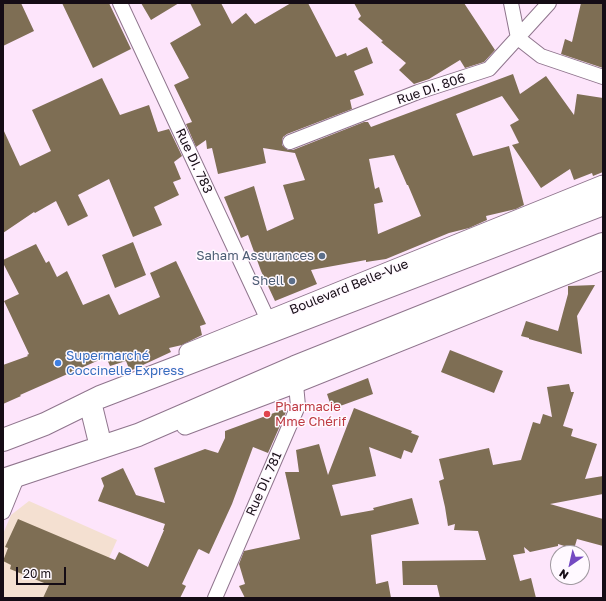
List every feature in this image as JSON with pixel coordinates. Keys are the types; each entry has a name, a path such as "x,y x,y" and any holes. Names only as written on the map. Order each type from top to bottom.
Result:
{"main road":[{"name":"Boulevard Belle-Vue","path":"3,440 45,424 95,400 603,204"},
{"path":"10,477 138,435 296,375 603,244"},
{"path":"95,400 101,447"}],"street":[{"name":"Rue DI. 783","path":"120,3 268,320"},
{"path":"511,3 518,38 541,56 603,77"},
{"name":"Rue DI. 806","path":"290,142 418,92 489,69 549,3"},
{"name":"Boulevard Belle-Vue","path":"95,400 131,375 603,184"},
{"path":"296,375 603,261"},
{"name":"Rue DI. 781","path":"215,598 298,406 296,375"},
{"path":"3,512 10,477"}],"shaded area":[{"path":"29,501 117,540 91,598 3,598 3,534 11,515"}],"building":[{"path":"3,3 21,3 34,31 3,46"},
{"path":"62,3 109,3 131,49 93,68"},
{"path":"141,3 179,3 151,20"},
{"path":"190,3 221,3 232,24 246,13 255,24 291,3 308,3 336,57 346,53 347,56 367,47 373,63 354,71 364,95 350,100 352,109 287,134 283,137 282,145 288,150 293,150 364,122 368,122 371,127 513,74 520,94 546,76 574,115 577,94 603,98 603,172 593,176 592,173 574,180 570,169 541,188 512,145 519,143 510,125 519,120 502,96 456,114 473,156 509,146 524,205 516,209 486,216 487,220 469,228 449,233 386,259 366,262 366,260 311,270 317,284 275,301 261,271 248,235 241,238 224,197 254,186 267,231 294,219 283,185 305,180 295,153 263,148 266,163 218,174 212,148 207,149 206,140 196,147 186,124 192,122 174,85 189,78 170,43 201,25","holes":["394,155 421,216 378,234 374,204 383,202 379,187 375,189 369,159"]},
{"path":"354,3 464,3 495,50 484,62 465,68 460,60 429,79 414,84 399,70 406,63 381,42 383,41 358,19 361,16"},
{"path":"581,3 603,4 603,68 561,54 565,39 572,42"},
{"path":"102,78 120,115 149,105 158,132 169,129 182,156 174,162 181,179 173,182 179,195 154,207 162,225 133,237 109,179 78,195 88,216 68,226 56,201 35,213 34,212 3,233 3,129 20,166 51,151 32,110"},
{"path":"133,242 146,275 115,288 102,255"},
{"path":"36,244 46,263 49,261 57,277 67,271 83,305 109,294 119,315 160,297 150,273 176,261 206,324 200,326 202,335 182,345 169,348 171,352 130,371 126,361 110,366 106,357 3,404 3,365 28,356 27,355 29,354 4,301 19,294 3,263 3,260"},
{"path":"595,285 577,316 582,354 521,336 526,321 558,331 568,294 568,286"},
{"path":"450,350 503,371 494,393 441,372"},
{"path":"368,378 373,394 332,409 327,394"},
{"path":"569,384 571,392 574,392 563,426 573,429 571,436 597,444 585,479 603,476 603,494 550,504 603,519 603,546 577,539 575,545 550,545 550,548 530,552 524,547 525,553 513,555 520,581 531,578 536,598 440,598 437,585 403,585 402,561 486,560 478,531 454,530 455,524 448,526 439,481 444,479 439,459 489,448 493,465 521,460 533,422 540,424 543,414 552,417 547,387"},
{"path":"354,408 412,431 411,433 419,436 412,453 404,450 401,459 369,447 376,476 332,485 341,516 374,510 373,508 412,498 419,524 371,535 376,584 388,581 391,598 245,598 239,586 245,584 239,564 244,551 300,539 285,472 299,472 296,450 319,444 328,475"},
{"path":"282,410 286,412 268,453 253,447 232,504 209,554 199,549 198,550 182,584 186,586 180,598 43,598 49,585 10,569 11,565 3,561 8,548 5,547 18,519 115,560 119,552 148,567 164,530 165,524 98,501 104,486 101,478 123,468 136,495 165,503 154,468 205,449 218,453 225,438 225,431"}],"place":[{"name":"Saham Assurances","path":"322,256"},
{"name":"Shell","path":"292,281"},
{"name":"Supermarché Coccinelle Express","path":"58,363"},
{"name":"Pharmacie Mme Chérif","path":"267,414"}]}
